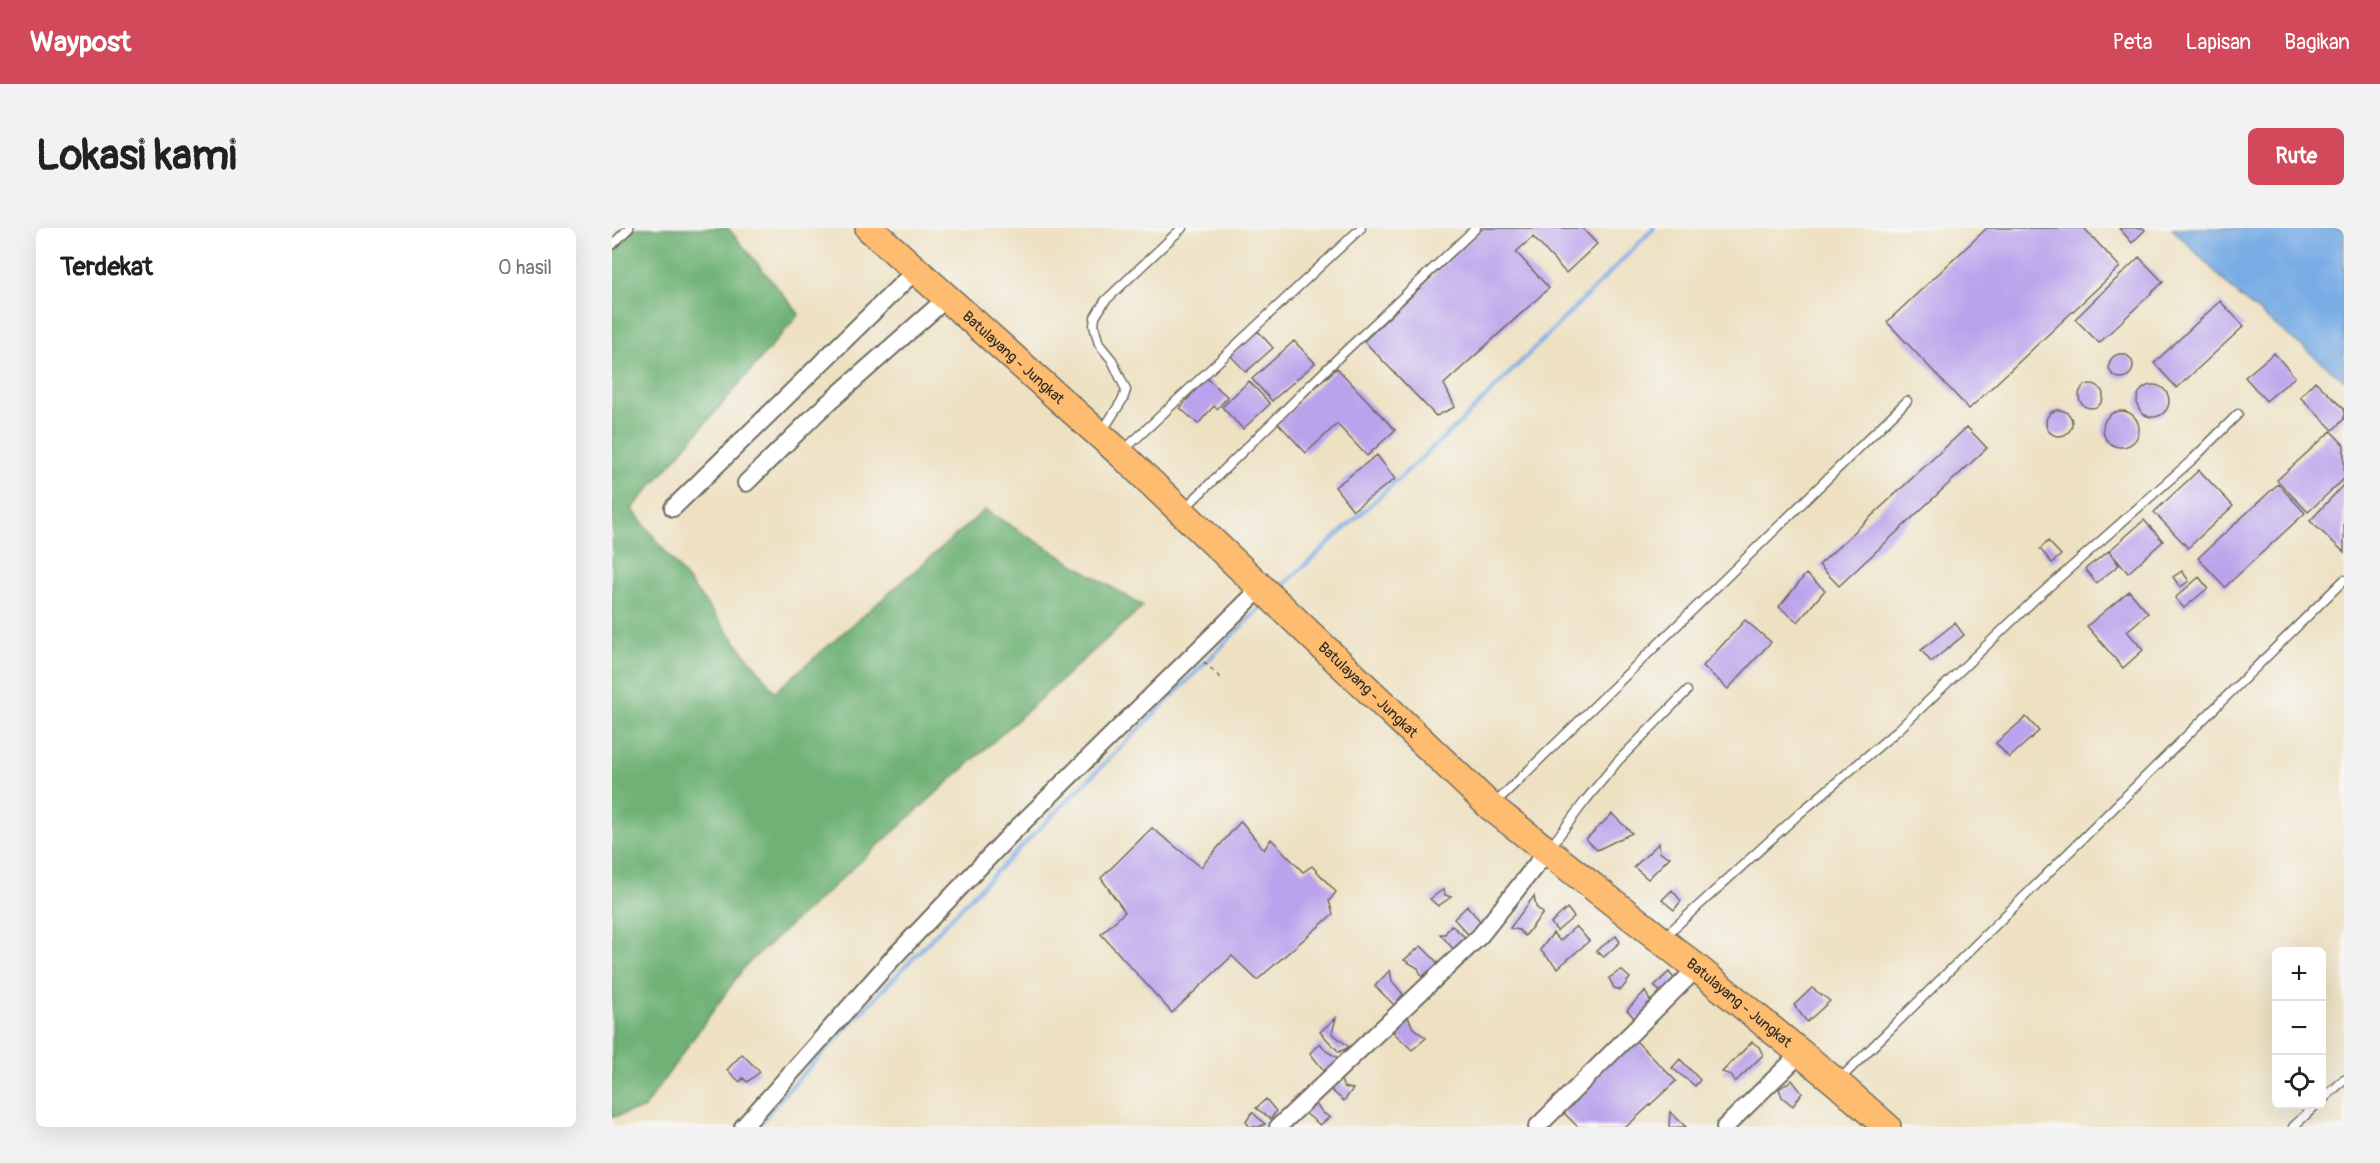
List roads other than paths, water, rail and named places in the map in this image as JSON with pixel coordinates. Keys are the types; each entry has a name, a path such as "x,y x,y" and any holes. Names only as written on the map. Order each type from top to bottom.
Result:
{"highway":[{"name":"Batulayang - Jungkat","path":"869,228 1100,434 1491,807 1697,968 1887,1127"}],"street":[{"path":"673,508 916,270"},
{"path":"746,483 818,412 948,297"},
{"path":"743,1127 844,1011 994,852 1268,594"},
{"path":"1278,1127 1480,936 1547,851"},
{"path":"1537,1127 1697,968"},
{"path":"1725,1127 1801,1053"}],"lane":[{"path":"612,245 629,228"},
{"path":"1100,434 1123,399 1126,390 1112,360 1099,344 1094,326 1095,316 1105,301 1182,228"},
{"path":"1120,454 1361,228"},
{"path":"1182,511 1338,358 1476,228"},
{"path":"1491,807 1907,401"},
{"path":"1661,940 1799,813 1899,729 2034,600 2192,460 2238,414"},
{"path":"1837,1083 2344,580"},
{"path":"1547,851 1618,761 1687,691"},
{"path":"2326,1096 2344,1080"},
{"path":"2293,1127 2312,1109"}],"water":[{"path":"2172,228 2344,228 2344,380 2240,297"}],"waterway":[{"path":"1278,590 1468,415 1654,228"},
{"path":"757,1127 784,1094 970,898 1264,604"}]}
